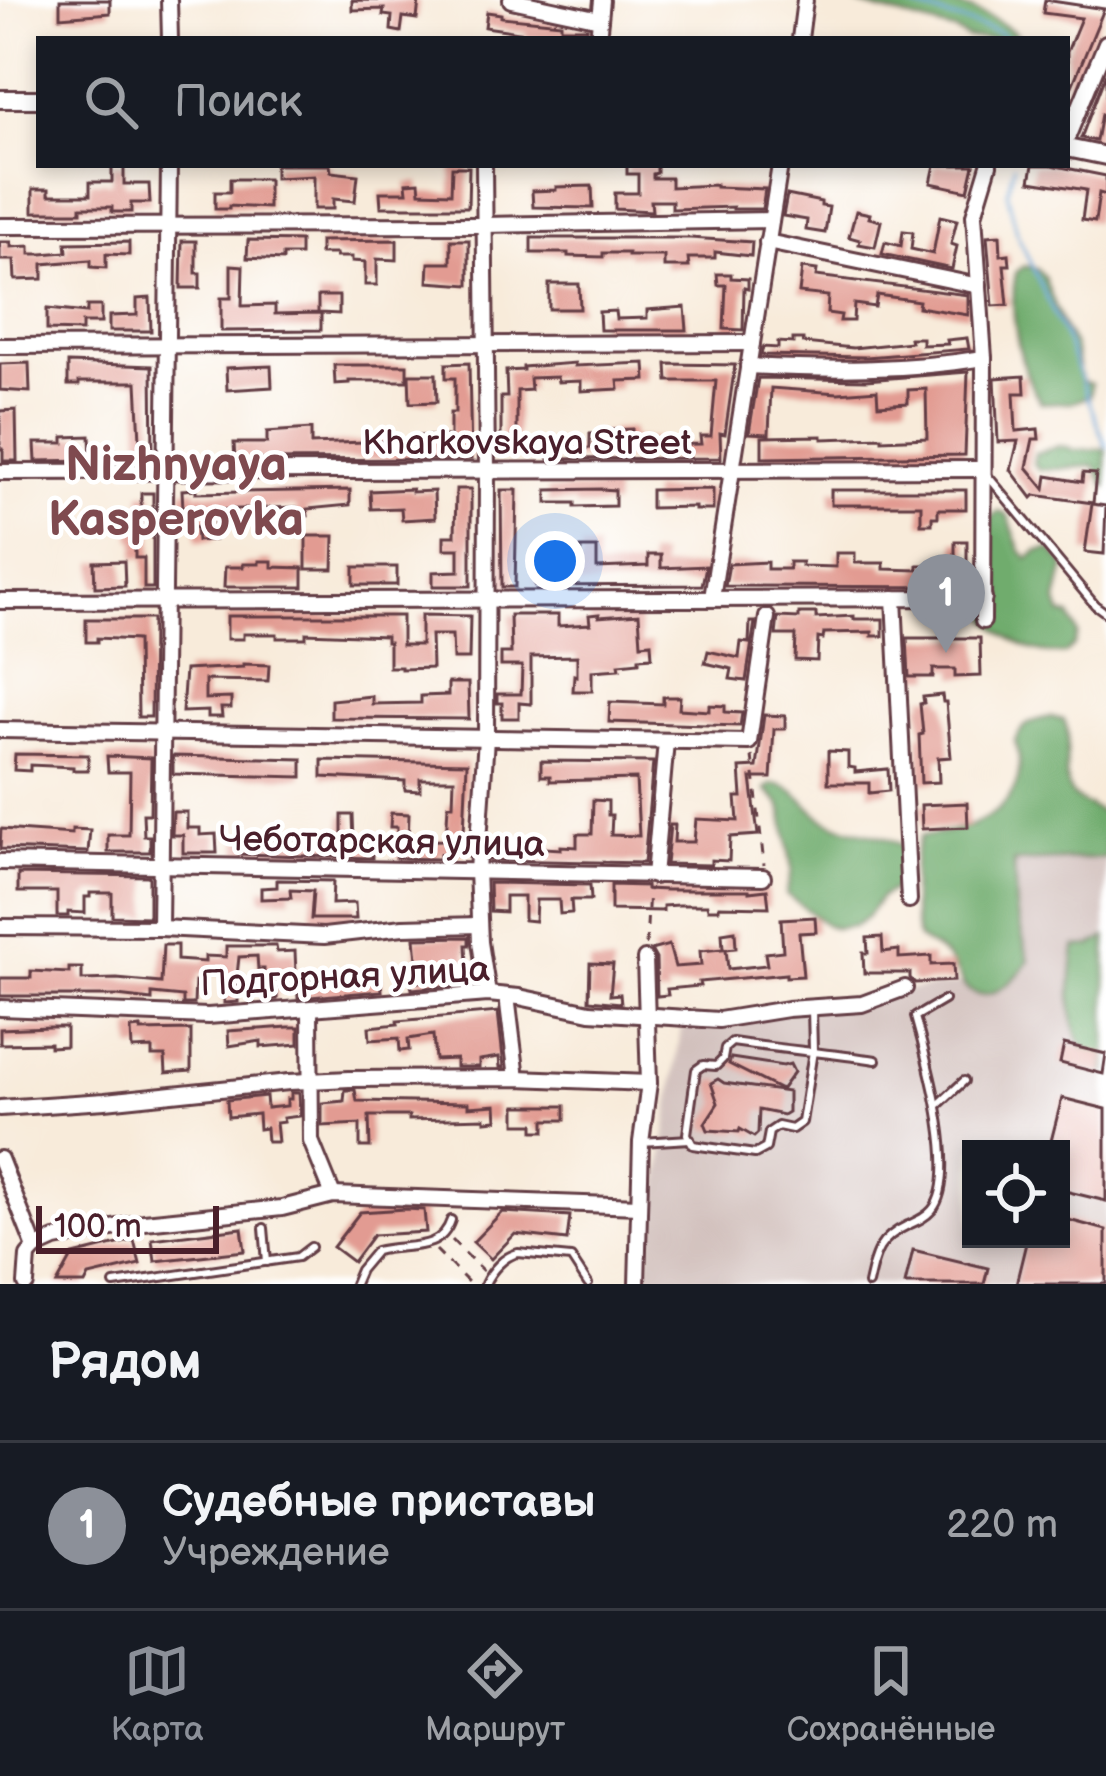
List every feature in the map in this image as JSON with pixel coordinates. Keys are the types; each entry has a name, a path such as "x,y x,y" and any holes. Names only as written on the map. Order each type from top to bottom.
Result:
{"street":[{"path":"170,0 170,36"},
{"path":"512,0 600,19"},
{"path":"598,36 602,0"},
{"path":"800,36 806,0"},
{"path":"1070,131 1106,43"},
{"path":"0,99 36,99"},
{"path":"1070,149 1106,155"},
{"path":"160,928 169,168"},
{"path":"484,168 486,738 477,871 488,994"},
{"path":"712,598 780,168"},
{"path":"983,621 984,358 974,215 987,168"},
{"path":"0,226 771,220"},
{"path":"767,242 979,286"},
{"path":"0,346 752,343"},
{"path":"748,366 831,370 984,358"},
{"name":"Kharkovskaya Street","path":"0,472 982,469"},
{"path":"894,598 909,900"},
{"path":"0,601 983,598"},
{"path":"0,730 749,742 767,617"},
{"path":"654,876 666,741"},
{"name":"Чеботарская улица","path":"0,862 764,877"},
{"path":"0,927 324,936 403,927 479,926"},
{"path":"637,1284 641,1142 649,1084 644,959"},
{"name":"Подгорная улица","path":"0,1008 208,1016 488,994 590,1012 719,1020 862,1004 905,988"},
{"path":"507,996 517,1078"},
{"path":"310,1010 311,1141 333,1196"},
{"path":"0,1108 310,1081 517,1078 649,1084"},
{"path":"0,1159 35,1248"},
{"path":"26,1284 28,1256 56,1239 144,1222 282,1208 333,1196 639,1206"}],"lane":[{"path":"982,469 1106,613"},
{"path":"868,1284 883,1241 920,1220 937,1203 942,1177 939,1105 915,1017 944,1000"},
{"path":"812,1007 813,1051 802,1122 792,1129 778,1126 769,1132 766,1148 755,1154 693,1145 687,1134 696,1070 716,1066 732,1042 797,1052 813,1051 876,1060"},
{"path":"939,1105 964,1082"},
{"path":"641,1142 690,1139"},
{"path":"354,1284 376,1251 430,1245 446,1234 451,1220"},
{"path":"264,1228 267,1262"},
{"path":"114,1284 298,1257 311,1247"},
{"path":"486,1280 510,1255 518,1253 572,1258 588,1284"},
{"path":"200,1272 202,1284"}],"path":[{"path":"749,742 765,853 764,877"},
{"path":"644,959 654,876"},
{"path":"446,1234 486,1280"},
{"path":"430,1245 470,1284"}],"shaded area":[{"path":"1106,821 1106,1284 645,1284 681,1028 786,1004 984,981 1004,859"}],"green space":[{"path":"853,0 943,2 992,18 1017,36 963,36"},
{"path":"1024,266 1037,269 1044,277 1074,346 1081,381 1091,384 1090,396 1074,402 1041,403 1033,389 1015,322 1016,272"},
{"path":"1060,446 1106,449 1106,488 1095,466 1039,470 1033,463 1035,453"},
{"path":"999,511 1008,516 1028,558 1051,549 1065,566 1057,602 1078,634 1064,654 1023,646 989,620 990,525"},
{"path":"1051,717 1064,720 1067,729 1066,775 1071,793 1106,815 1106,858 1014,862 1016,912 1029,960 1001,988 973,993 948,960 918,939 912,887 917,847 921,836 961,829 996,811 1017,782 1018,735 1029,724"},
{"path":"772,784 791,790 828,821 903,846 904,884 881,897 854,926 826,925 786,894 792,870 780,804 766,790"},
{"path":"1106,937 1106,1073 1092,1060 1076,1031 1071,983 1075,947 1091,946"}],"building":[{"path":"60,0 110,0 110,13 60,17"},
{"path":"352,0 419,1 417,19 403,17 401,32 391,30 392,16 383,15 384,9 352,10"},
{"path":"1045,0 1104,9 1070,91 1070,45 1081,18 1043,13"},
{"path":"487,12 561,23 561,28 587,28 587,36 526,36 485,27"},
{"path":"1106,73 1106,116 1101,114 1096,141 1081,138"},
{"path":"112,168 124,168 124,184 149,184 150,203 131,203 131,212 81,207 81,212 33,212 33,189 49,189 49,195 90,195 90,182 112,182"},
{"path":"275,168 330,168 331,172 358,175 355,201 333,199 333,209 314,209 314,176 275,178"},
{"path":"452,168 469,168 468,207 381,207 380,192 407,192 406,183 419,182 420,192 451,193"},
{"path":"627,168 657,168 653,178 671,178 671,187 765,189 762,209 672,209 672,201 651,201 652,211 615,209 615,193 638,193 638,174 627,174"},
{"path":"934,168 973,168 968,191 931,183"},
{"path":"1032,168 1066,168 1106,176 1106,195 1099,193 1095,222 1082,220 1086,190 1030,181"},
{"path":"230,179 268,179 268,208 215,209 215,192 230,192"},
{"path":"592,186 593,208 533,207 532,191"},
{"path":"787,195 829,207 825,233 806,230 807,220 783,216"},
{"path":"856,211 881,221 875,247 849,237"},
{"path":"940,216 957,220 952,269 882,254 885,242 901,246 903,231 913,232 911,249 933,254"},
{"path":"1000,235 1001,255 1009,254 1010,265 1004,265 1008,305 993,306 987,236"},
{"path":"531,238 752,242 751,256 715,252 715,258 688,258 689,267 664,267 664,256 531,253"},
{"path":"248,240 300,241 300,255 283,255 283,260 247,258"},
{"path":"397,240 397,260 377,259 377,285 365,285 365,262 320,254 320,241"},
{"path":"451,240 469,240 469,285 428,282 429,263 451,263"},
{"path":"182,241 196,241 200,288 181,288"},
{"path":"0,242 30,246 30,254 42,254 67,252 66,243 129,242 129,255 106,254 106,268 91,267 91,260 43,264 43,279 15,280 14,260 0,260"},
{"path":"231,265 243,266 242,306 275,305 275,314 318,313 318,296 339,296 339,314 321,313 321,330 221,331 221,298 231,298"},
{"path":"802,268 817,270 816,276 968,295 968,315 877,295 875,307 854,304 853,321 840,321 841,315 827,313 828,296 799,293"},
{"path":"717,274 748,279 743,330 724,329 726,285 718,285"},
{"path":"549,284 579,284 580,309 549,309"},
{"path":"150,298 151,331 109,331 109,316 137,315 137,299"},
{"path":"87,306 101,306 101,323 82,323 82,331 47,330 47,309 87,313"},
{"path":"685,307 687,330 600,330 599,312 615,311 616,319 647,318 647,310"},
{"path":"910,338 922,338 922,345 967,338 969,349 866,357 761,355 763,347 778,348 778,342 793,343 793,339 853,348 911,342"},
{"path":"29,363 30,392 0,390 0,364"},
{"path":"68,363 152,366 153,460 141,460 137,382 68,385"},
{"path":"469,363 471,459 235,460 234,443 267,443 267,432 311,429 311,444 450,436 455,378 446,378 446,364"},
{"path":"575,363 645,363 646,380 618,381 619,389 581,391 581,381 530,378 531,390 517,391 517,438 501,438 506,371"},
{"path":"667,364 735,365 725,434 720,433 721,458 549,459 549,442 560,442 560,450 590,448 590,434 611,430 632,429 632,438 658,438 658,445 701,444 700,436 711,436 716,381 668,381"},
{"path":"334,365 407,365 407,381 335,384"},
{"path":"271,366 272,387 227,390 226,368"},
{"path":"968,372 965,455 762,458 762,437 927,438 926,389 908,390 908,403 878,405 877,390 838,393 771,388 769,434 749,433 758,378 866,380"},
{"path":"409,374 436,374 437,402 410,403"},
{"path":"1024,376 1025,393 1014,393 1016,431 1038,429 1039,439 1033,439 1027,467 1045,489 1047,476 1082,482 1083,473 1096,474 1093,503 1032,498 1011,470 1018,441 998,442 995,378"},
{"path":"16,410 17,461 3,461 0,411"},
{"path":"90,436 91,460 36,461 35,443 64,443 64,437"},
{"path":"196,489 196,493 350,490 350,505 307,509 308,516 296,517 296,507 214,510 215,540 197,541 196,527 203,527 202,508 183,509 182,490"},
{"path":"456,489 471,489 471,586 433,586 433,572 459,571 459,549 444,549 444,536 455,536"},
{"path":"713,489 713,510 651,508 651,490"},
{"path":"501,490 517,490 515,587 502,587"},
{"path":"547,490 615,490 615,506 547,503"},
{"path":"831,490 966,490 966,509 938,509 932,524 921,524 921,505 831,505"},
{"path":"370,491 434,491 435,518 402,520 401,508 371,509"},
{"path":"141,493 153,493 153,588 144,588 144,558 135,558 135,540 131,540 130,523 141,523"},
{"path":"1092,504 1106,506 1104,554 1085,552"},
{"path":"306,536 334,536 333,569 306,569"},
{"path":"955,541 967,541 967,587 725,586 729,564 767,562 767,569 789,569 789,562 802,562 802,566 836,567 836,553 855,553 855,563 884,563 884,569 955,565"},
{"path":"581,548 597,548 597,568 648,566 648,555 661,555 661,568 706,566 702,585 535,586 534,568 581,563"},
{"path":"124,561 125,586 95,587 94,562"},
{"path":"272,561 272,567 303,568 303,587 224,587 225,567"},
{"path":"354,567 397,567 397,585 354,585"},
{"path":"799,613 816,613 816,618 883,619 883,636 824,633 823,639 818,638 817,661 795,660 796,635 776,635 778,617 799,618"},
{"path":"639,614 641,644 651,643 652,657 619,664 620,669 592,671 592,691 573,691 577,656 531,657 531,704 519,703 519,718 502,718 497,694 521,694 522,666 501,666 501,653 511,653 510,615 558,615 558,626 590,624 589,615"},
{"path":"421,615 470,616 469,659 453,659 452,635 431,635 432,668 401,669 389,667 386,636 243,634 243,639 227,639 227,616 402,616 402,645 421,645"},
{"path":"86,619 152,619 151,717 138,717 137,640 86,642"},
{"path":"750,622 755,622 746,681 730,679 732,669 705,663 708,651 739,658 741,642 749,643"},
{"path":"907,638 980,638 981,676 955,677 955,669 933,669 933,677 909,677"},
{"path":"269,665 268,681 205,680 205,699 231,698 231,708 221,708 222,717 208,717 208,711 182,712 185,670"},
{"path":"448,683 468,683 469,719 331,718 331,700 372,696 372,704 421,703 421,696 448,695"},
{"path":"942,695 951,757 938,758 939,782 921,783 920,704 923,697"},
{"path":"663,697 680,697 679,709 709,711 709,705 725,706 725,712 742,713 740,726 609,722 610,702 663,704"},
{"path":"764,715 785,716 785,729 774,729 771,778 751,778 758,835 730,837 729,861 666,864 670,825 675,825 674,842 694,842 696,819 738,821 740,768 757,767"},
{"path":"828,751 848,752 848,767 855,772 888,769 889,791 869,793 869,783 828,783"},
{"path":"15,754 88,755 88,770 30,765 30,771 14,770"},
{"path":"107,756 151,758 150,814 143,814 150,852 108,852 108,835 129,835 130,772 108,772"},
{"path":"173,756 302,759 302,777 173,774"},
{"path":"322,760 467,763 463,855 396,858 397,827 390,827 391,813 409,814 408,841 446,840 454,779 420,779 420,791 405,790 405,781 322,777"},
{"path":"541,761 653,762 644,863 489,860 490,845 577,847 577,834 592,834 593,800 608,801 611,835 639,836 636,779 550,781 550,776 541,776"},
{"path":"967,803 968,827 922,829 921,805"},
{"path":"173,812 187,812 187,828 200,828 200,835 216,834 217,853 183,853 183,835 172,835"},
{"path":"342,815 353,815 354,841 372,841 372,858 238,854 238,838 262,835 342,841"},
{"path":"1,829 72,834 72,829 90,830 88,852 0,849"},
{"path":"18,874 149,876 149,917 112,916 112,893 90,893 85,897 85,913 57,916 57,892 18,892"},
{"path":"277,880 333,881 332,904 355,903 356,919 311,919 313,891 290,890 291,898 261,899 261,888 277,887"},
{"path":"489,883 590,885 591,900 571,900 572,913 560,914 559,900 536,900 535,921 524,920 524,896 505,896 505,912 490,911"},
{"path":"611,885 767,890 769,907 679,905 663,906 663,911 611,910"},
{"path":"815,917 816,932 799,933 803,976 699,982 700,986 667,989 668,995 657,996 656,959 651,950 669,945 675,967 701,965 700,951 723,949 722,933 735,931 736,948 726,949 728,969 767,965 765,953 783,951 781,919"},
{"path":"469,937 468,984 412,989 411,983 419,982 415,938"},
{"path":"882,937 883,952 899,950 899,958 931,956 931,965 953,964 954,981 915,983 910,973 864,973 867,938"},
{"path":"163,945 177,945 177,960 205,962 205,956 226,957 226,946 276,946 277,952 295,951 296,974 277,974 277,999 264,1000 264,969 258,969 257,956 239,957 238,1002 224,1003 225,974 199,973 194,1004 183,1004 183,997 152,994 152,1000 0,996 0,978 31,978 31,971 69,973 69,968 82,968 82,980 161,983"},
{"path":"590,963 613,964 610,995 620,994 621,1003 589,1000"},
{"path":"381,978 382,991 298,998 297,979"},
{"path":"498,1012 504,1067 499,1057 479,1060 479,1067 456,1067 456,1059 435,1060 433,1035 408,1039 409,1050 400,1051 399,1038 370,1040 369,1027"},
{"path":"66,1027 66,1046 0,1044 0,1029"},
{"path":"299,1027 299,1044 261,1047 261,1041 229,1046 228,1031"},
{"path":"131,1029 191,1030 191,1071 166,1073 165,1056 152,1056 152,1048 132,1049"},
{"path":"1064,1044 1106,1054 1103,1074 1060,1063"},
{"path":"731,1058 790,1064 794,1072 781,1090 729,1064"},
{"path":"718,1079 788,1092 788,1112 759,1110 754,1137 740,1129 708,1130 705,1123 718,1103 711,1083"},
{"path":"345,1090 355,1090 357,1101 496,1105 497,1120 369,1116 370,1147 360,1147 360,1124 322,1126 322,1103 344,1101"},
{"path":"291,1093 299,1093 300,1116 276,1123 278,1142 267,1142 266,1128 259,1129 258,1114 228,1117 227,1100 266,1096 267,1108 287,1106"},
{"path":"1062,1098 1106,1109 1106,1201 1070,1192 1070,1140 1051,1140"},
{"path":"516,1106 565,1106 565,1120 545,1120 545,1131 534,1131 534,1124 516,1124"},
{"path":"424,1210 426,1232 373,1235 353,1262 333,1247 360,1212"},
{"path":"502,1212 570,1216 567,1240 515,1234 491,1259 473,1242"},
{"path":"1070,1220 1106,1230 1106,1284 1016,1284 1025,1248 1070,1248"},
{"path":"242,1228 245,1251 155,1261 152,1239"},
{"path":"134,1240 140,1264 89,1276 85,1284 57,1284 73,1255"},
{"path":"913,1250 988,1268 984,1284 905,1284"}],"waterway":[{"path":"889,0 1004,36"},
{"path":"1013,168 1007,192 1018,236 1065,338 1106,446"}],"place":[{"name":"Судебные приставы","path":"946,653"}],"district":[{"name":"Nizhnyaya Kasperovka","path":"176,490"}]}
